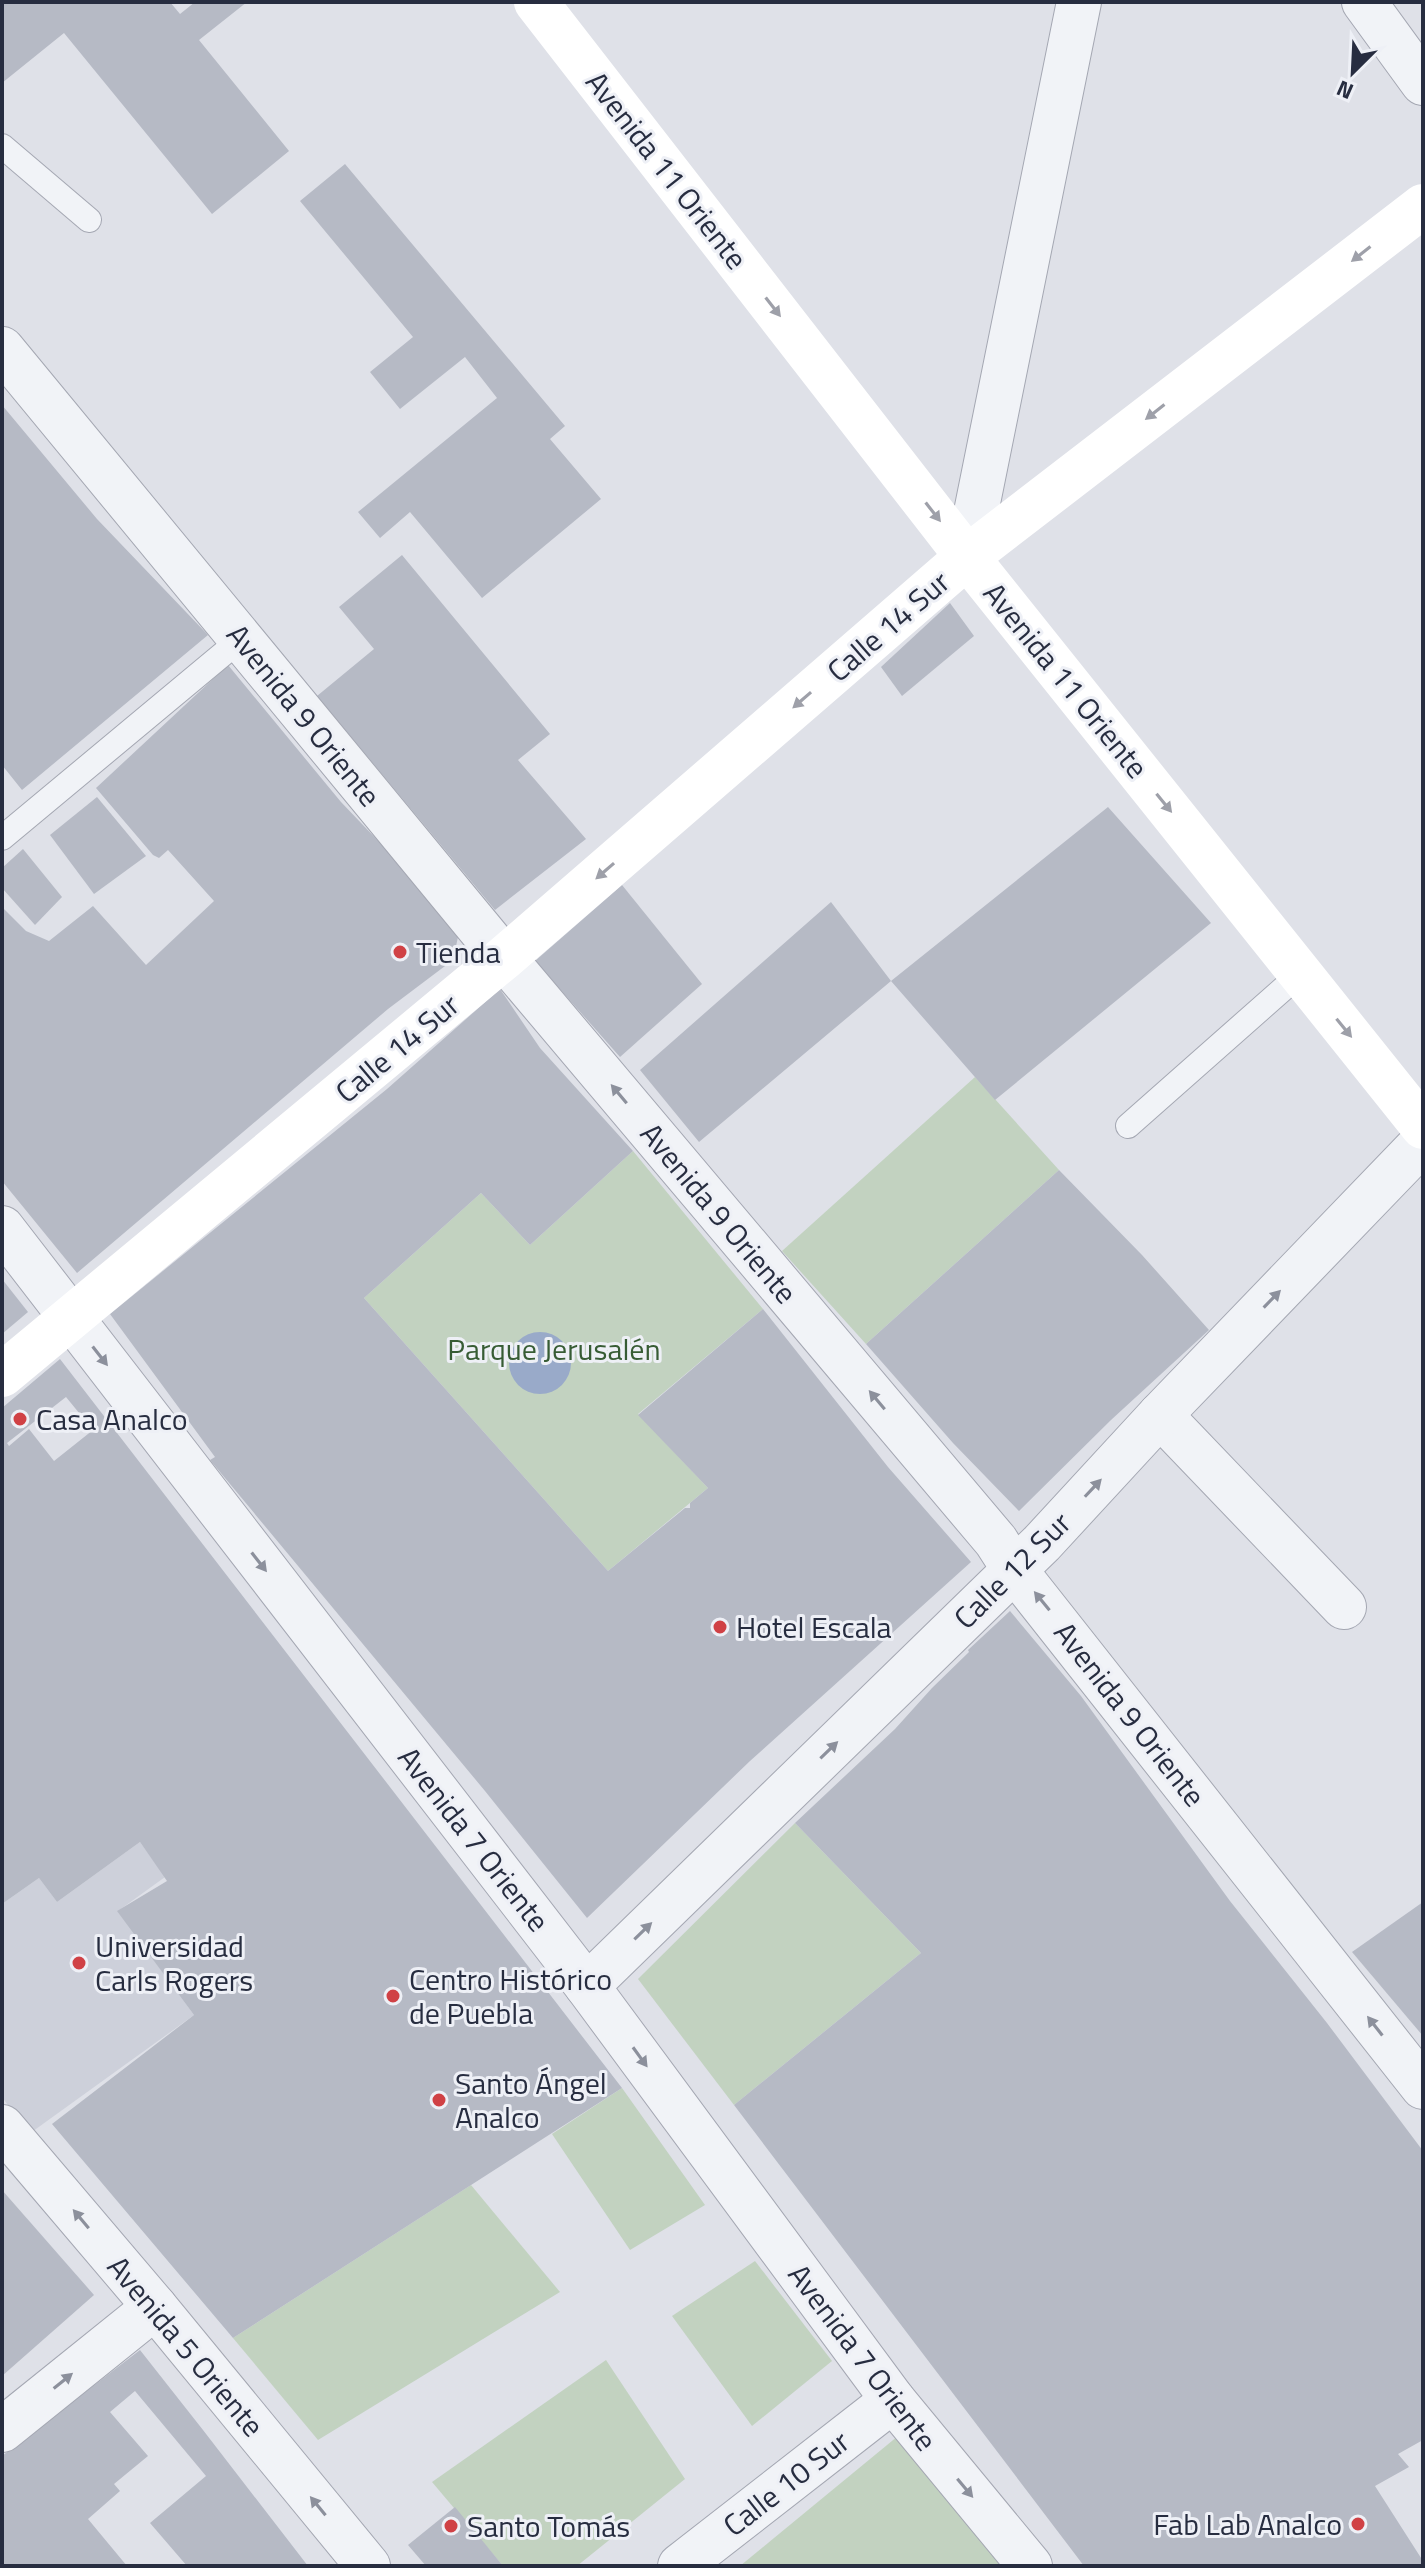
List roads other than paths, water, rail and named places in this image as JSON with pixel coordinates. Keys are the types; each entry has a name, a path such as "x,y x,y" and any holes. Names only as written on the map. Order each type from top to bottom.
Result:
{"main road":[{"name":"Avenida 11 Oriente","path":"536,2 967,557 1423,1127"},
{"name":"Calle 14 Sur","path":"2,1375 504,958 967,557 1423,206"}],"street":[{"name":"Calle 14 Sur","path":"967,557 1079,2"},
{"path":"1364,2 1423,83"},
{"name":"Avenida 9 Oriente","path":"2,349 504,958 996,1541 1014,1569 1423,2087"},
{"name":"Calle 12 Sur","path":"587,1986 1042,1543 1160,1415 1423,1142"},
{"name":"Avenida 7 Oriente","path":"2,1228 587,1986 893,2400 1030,2566"},
{"path":"1160,1415 1344,1607"},
{"name":"Avenida 5 Oriente","path":"2,2127 368,2566"},
{"path":"2,2430 155,2307"},
{"name":"Calle 10 Sur","path":"680,2566 893,2400"}],"lane":[{"path":"2,146 89,220"},
{"path":"2,838 241,639"},
{"path":"1128,1126 1300,974"}],"water":[{"path":"534,1332 546,1332 562,1341 569,1351 569,1375 562,1385 546,1394 534,1394 514,1380 509,1369 509,1357 523,1337"}],"place":[{"name":"Tienda","path":"400,952"},
{"name":"Casa Analco","path":"20,1419"},
{"name":"Hotel Escala","path":"720,1627"},
{"name":"Universidad Carls Rogers","path":"79,1963"},
{"name":"Centro Histórico de Puebla","path":"393,1996"},
{"name":"Santo Ángel Analco","path":"439,2100"},
{"name":"Fab Lab Analco","path":"1358,2524"},
{"name":"Santo Tomás","path":"451,2526"}],"park label":[{"name":"Parque Jerusalén","path":"554,1349"}]}
